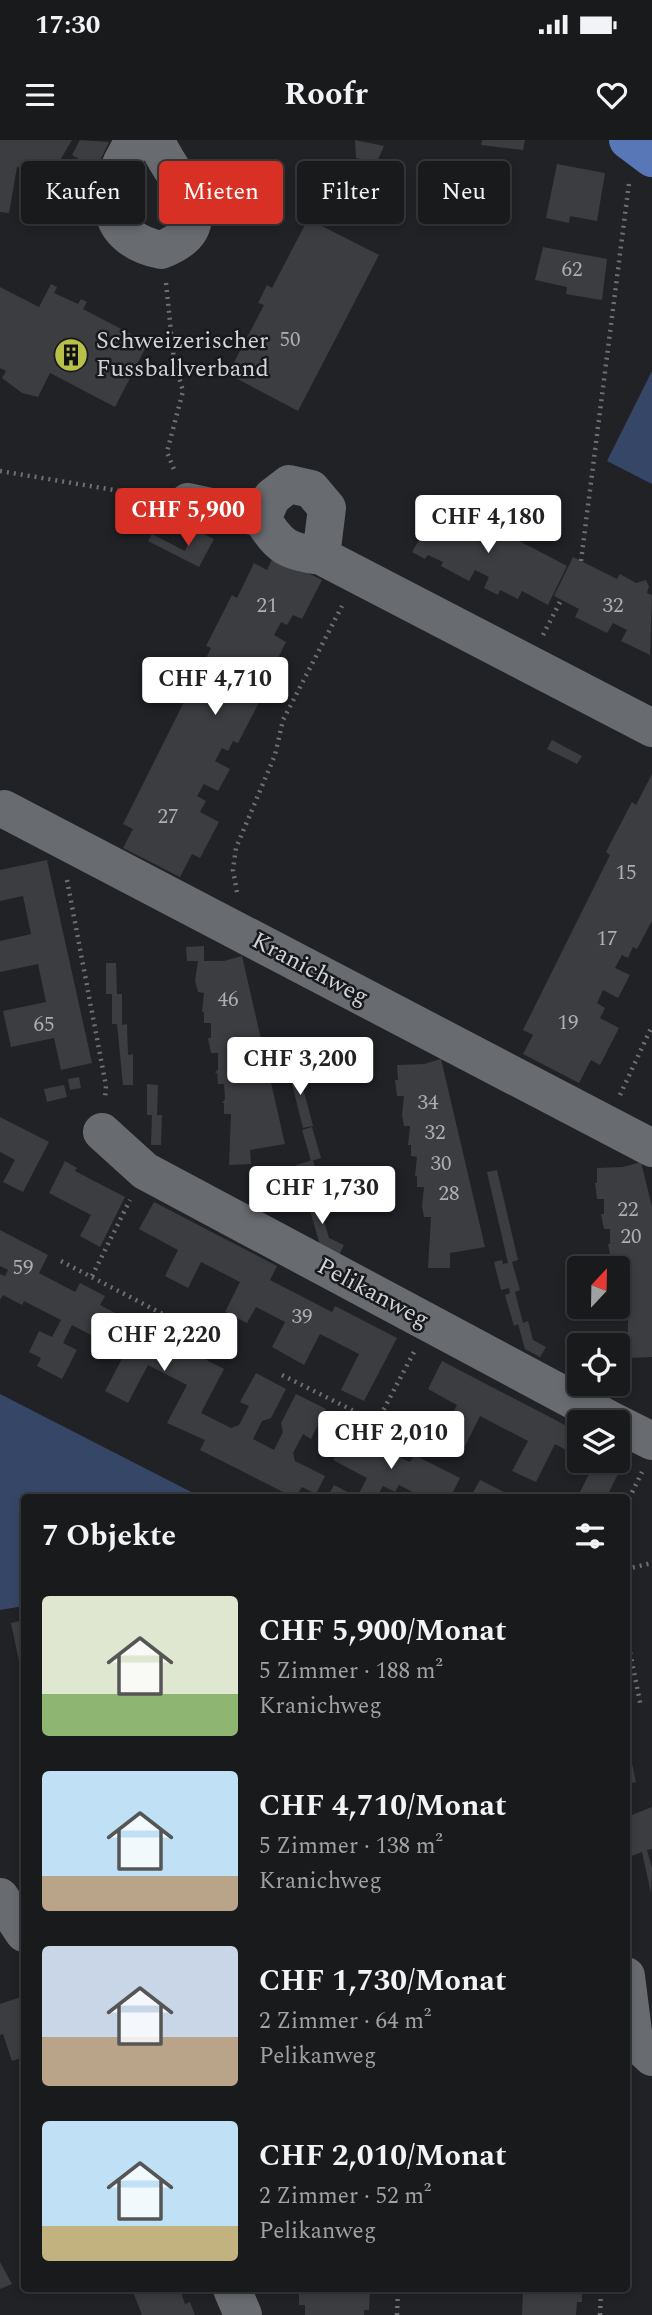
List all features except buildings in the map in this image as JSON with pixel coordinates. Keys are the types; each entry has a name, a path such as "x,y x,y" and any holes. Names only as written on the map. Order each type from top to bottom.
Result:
{"street":[{"path":"135,140 124,155 114,186 113,212 120,231 139,245 161,250 184,237 193,214 192,200 156,140"},
{"path":"262,518 272,498 289,484 311,489 327,508 321,556"},
{"path":"188,502 262,518 275,541 296,553 321,556 652,728"},
{"name":"Kranichweg","path":"4,809 652,1148"},
{"name":"Pelikanweg","path":"102,1132 145,1171 593,1410"},
{"name":"Pelikanweg","path":"630,1434 650,1452"},
{"path":"0,1897 21,1928"},
{"path":"630,2008 634,2040 652,2057"},
{"path":"233,2292 243,2315"}],"path":[{"path":"581,561 629,177 627,158 638,148"},
{"path":"161,250 174,361 183,391 167,452 188,502"},
{"path":"0,471 188,502"},
{"path":"239,931 239,903 233,870 236,848 275,755 283,720 357,576"},
{"path":"59,838 106,1086 102,1132"},
{"path":"606,1125 652,1026"},
{"path":"92,1276 145,1171"},
{"path":"61,1261 224,1346"},
{"path":"377,1422 429,1323"},
{"path":"282,1375 424,1446"},
{"path":"630,1496 650,1452"},
{"path":"630,1568 652,1563"},
{"path":"630,1652 641,1707"},
{"path":"397,2315 398,2292"},
{"path":"600,2315 601,2292"}],"shaded area":[{"path":"652,371 652,484 607,461"},
{"path":"0,1394 195,1494 21,1494 21,1606 0,1610"}],"place":[{"name":"Schweizerischer Fussballverband","path":"71,355"}]}
